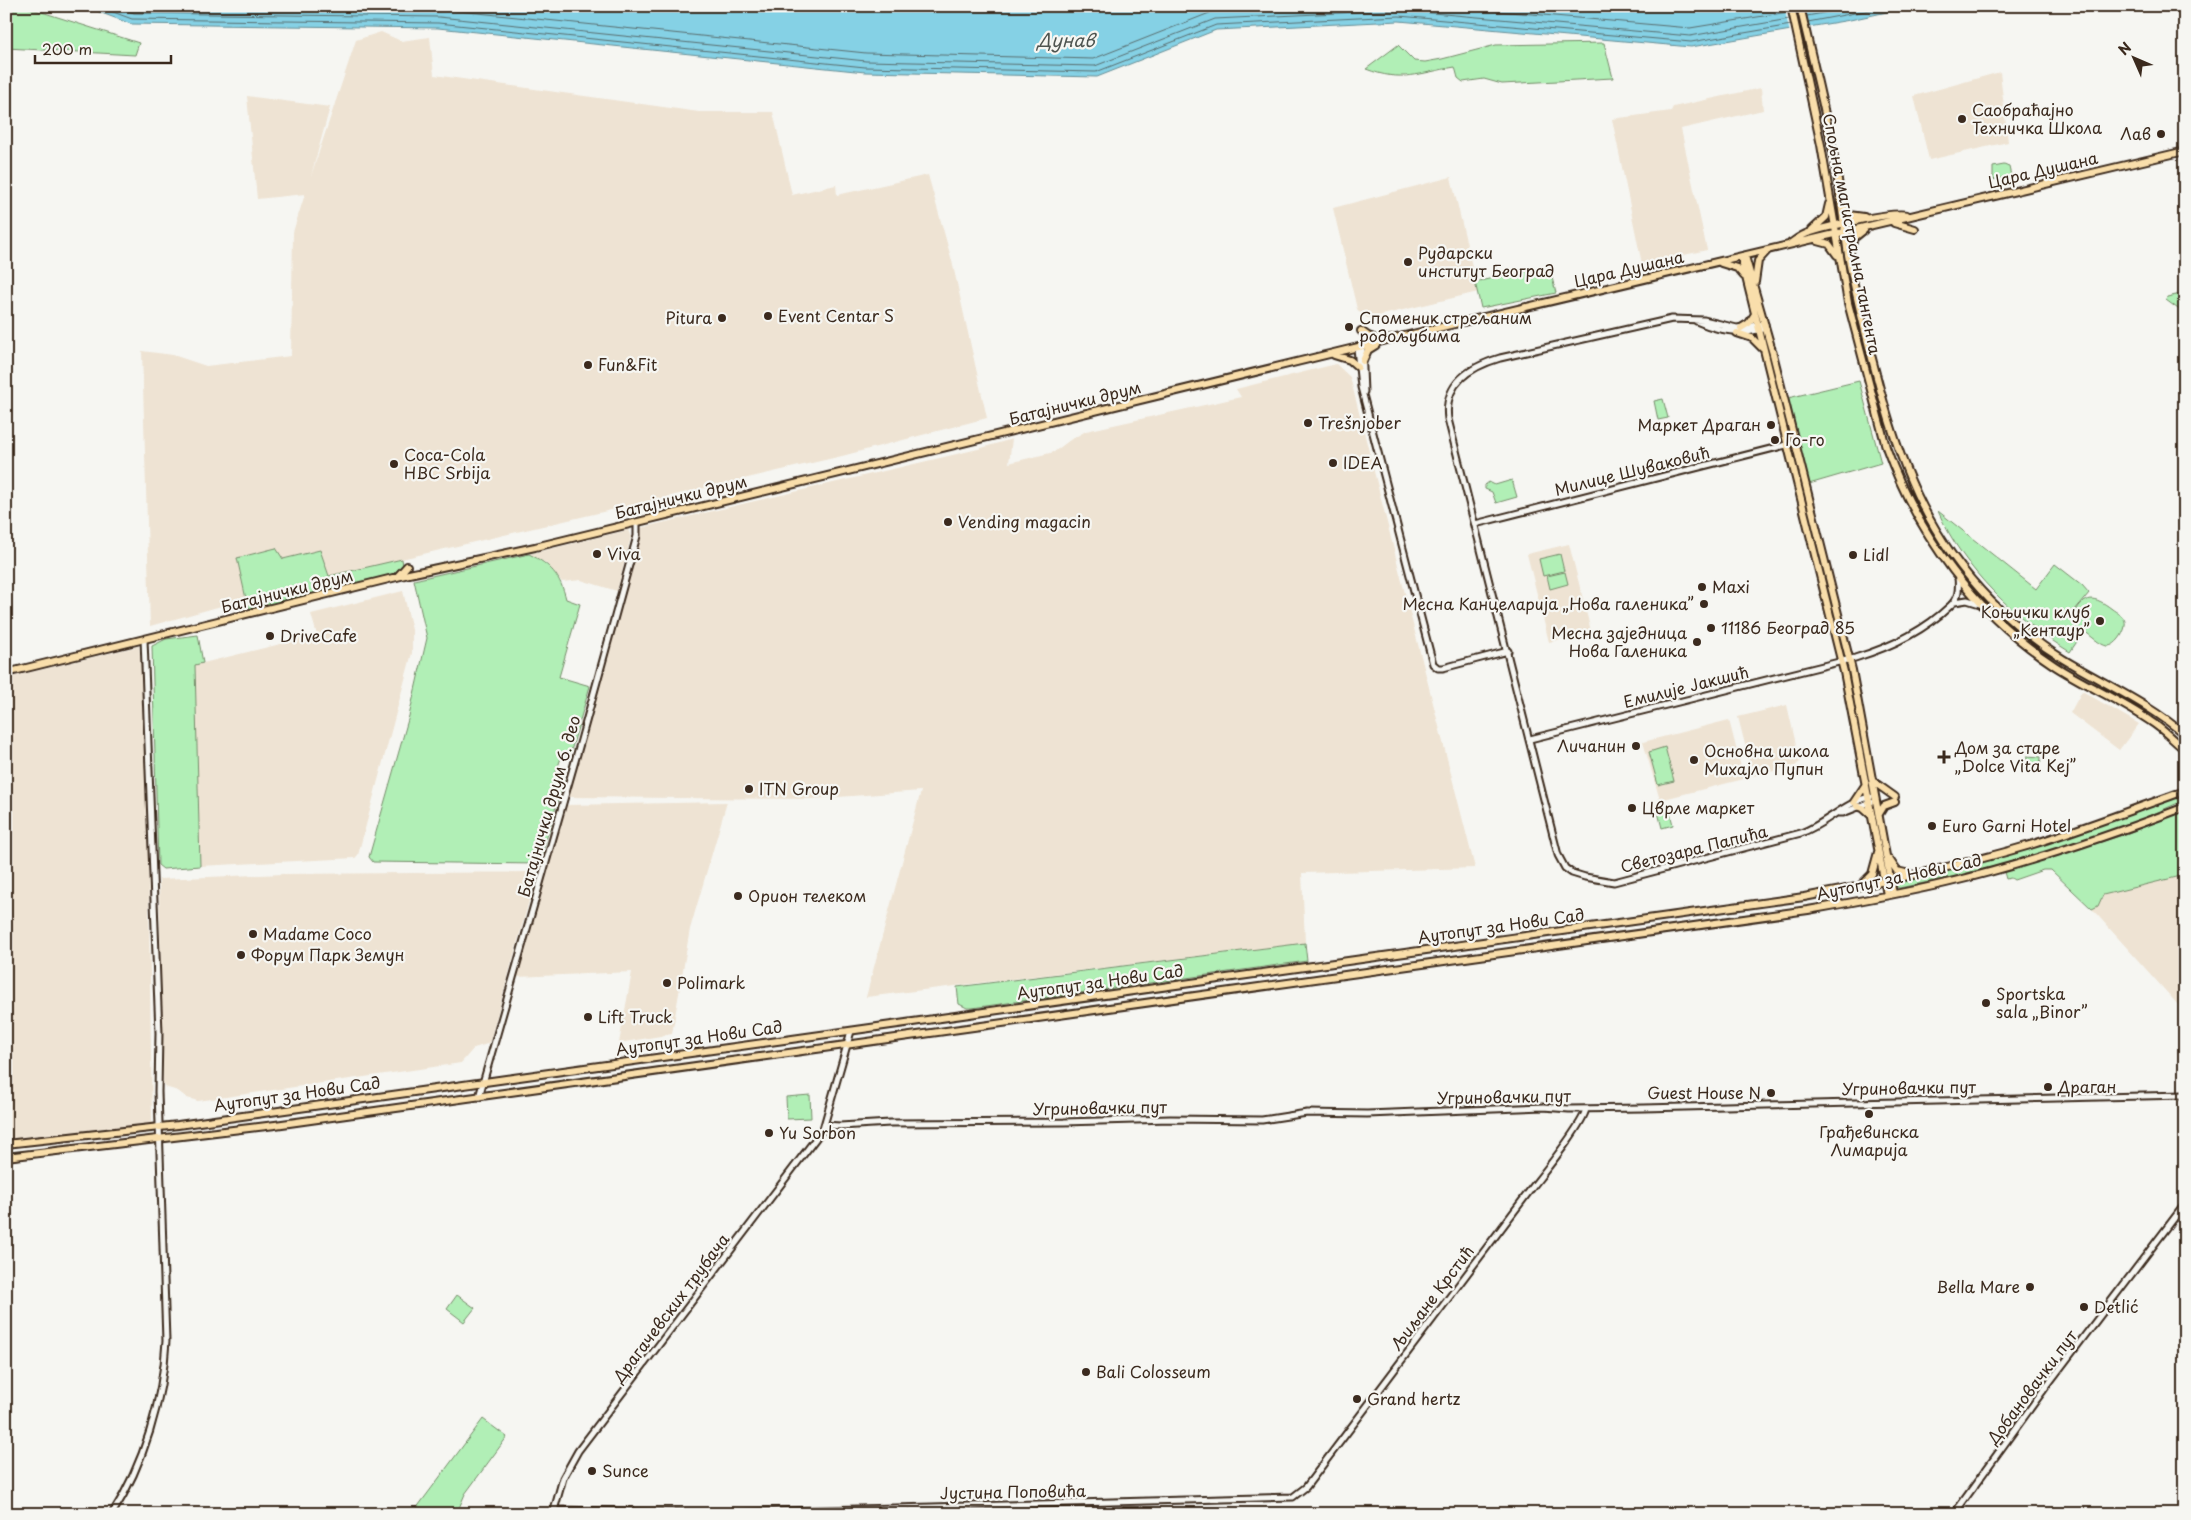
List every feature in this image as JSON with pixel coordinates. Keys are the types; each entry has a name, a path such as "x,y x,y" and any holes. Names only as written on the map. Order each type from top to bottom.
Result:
{"main road":[{"name":"Спољна магистрална тангента","path":"1791,6 1806,68 1848,303 1886,447 1903,489 1926,531 1958,577 1980,604 2012,633 2055,666 2151,721 2184,750"},
{"name":"Спољна магистрална тангента","path":"1800,6 1827,122 1849,258 1875,370 1896,445 1912,486 1932,525 1974,583 2007,616 2039,643 2159,714 2185,735"},
{"name":"Цара Душана","path":"1360,347 2185,151"},
{"path":"1840,193 1845,210 1849,215 1854,217 1875,217"},
{"path":"1809,232 1826,218 1829,196"},
{"name":"Цара Душана","path":"1785,246 1809,232 1875,217 1899,214 1908,216"},
{"path":"1890,222 1915,229"},
{"path":"1849,258 1854,238 1869,227"},
{"path":"1812,240 1829,244 1840,260"},
{"path":"1768,251 1757,264 1755,274 1765,351 1849,659 1873,781 1872,799"},
{"path":"1743,257 1756,290"},
{"path":"1743,257 1745,278 1755,314 1762,327 1791,444 1841,661 1866,784 1872,799 1886,854 1887,881"},
{"path":"1720,262 1737,268 1745,278"},
{"path":"1755,314 1739,331 1752,338 1765,351"},
{"path":"1361,331 1370,337 1383,341"},
{"path":"1330,355 1360,364 1368,350 1383,341"},
{"name":"Батајнички друм","path":"6,673 393,578 536,547 1360,347"},
{"path":"1865,372 1875,370"},
{"path":"393,578 407,566"},
{"path":"1873,781 1895,799 1884,806 1876,815 1879,848 1890,895"},
{"path":"1866,784 1855,804 1876,815"},
{"name":"Аутопут за Нови Сад","path":"6,1144 159,1127 1857,888 1921,874 2030,845 2178,794 2185,789"},
{"name":"Аутопут за Нови Сад","path":"6,1157 159,1140 1742,920 1890,895 1963,879 2052,854 2185,807"},
{"path":"1857,888 1872,874 1879,848"},
{"path":"1886,854 1897,871 1921,874"}],"street":[{"name":"Светозара Папића","path":"1739,331 1716,329 1693,320 1672,320 1490,361 1476,366 1464,375 1452,390 1447,415 1558,855 1568,870 1585,877 1617,881 1776,841 1811,829 1839,813 1843,813 1855,804 1872,799"},
{"path":"1739,331 1762,327"},
{"path":"1360,347 1364,395 1433,664 1436,667 1443,668 1508,652"},
{"name":"Милице Шуваковић","path":"1475,524 1791,444"},
{"name":"Батајнички друм 6. део","path":"479,1096 581,740 637,536 637,522"},
{"path":"1958,577 1958,592 1955,602 1967,600 1980,604"},
{"name":"Емилије Јакшић","path":"1530,739 1849,659 1883,648 1905,638 1933,621 1955,602"},
{"path":"112,1514 130,1481 149,1433 165,1355 159,1140 159,1033 144,639"},
{"path":"825,1125 851,1031"},
{"name":"Угриновачки пут","path":"825,1125 1170,1119 1262,1120 1308,1113 1367,1114 1543,1107 1586,1109 2185,1095"},
{"name":"Љиљане Крстић","path":"1293,1497 1306,1486 1573,1132 1584,1116 1586,1109"},
{"name":"Драгачевских трубача","path":"554,1512 563,1478 578,1451 825,1125"},
{"name":"Добановачки пут","path":"1954,1514 2045,1388 2185,1204"},
{"name":"Јустина Поповића","path":"554,1512 715,1513 1293,1497"}],"shaded area":[{"path":"381,32 401,41 430,37 434,75 699,112 773,112 792,195 836,185 837,195 928,175 952,261 987,418 842,456 329,576 320,550 282,559 237,558 246,599 150,626 142,351 173,355 206,366 291,356 293,232 305,194 257,199 247,96 330,107 311,176 356,40"},
{"name":"Саобраћајно Техничка Школа","path":"2000,72 2008,142 1929,160 1914,96"},
{"path":"1761,88 1763,110 1681,129 1707,250 1642,264 1612,119 1671,111 1673,107"},
{"name":"Рударски институт Београд","path":"1451,177 1478,292 1374,317 1368,318 1362,315 1357,309 1333,208"},
{"path":"1336,364 1350,377 1475,868 1302,873 1305,943 866,997 921,791 810,799 567,797 640,528 978,449 1012,439 1009,463 1054,452 1086,431 1241,397 1236,389"},
{"path":"628,530 631,537 617,591 581,580 562,582 546,563 529,554"},
{"path":"1569,544 1591,631 1549,642 1527,554"},
{"path":"403,591 412,630 412,653 358,855 355,858 200,866 195,665 317,635 311,614"},
{"path":"139,646 146,695 152,1124 6,1140 6,678"},
{"path":"2082,691 2139,724 2119,750 2070,713"},
{"path":"1787,705 1800,762 1795,766 1753,776 1738,717"},
{"name":"Основна школа Михајло Пупин","path":"1729,720 1744,779 1660,800 1643,742"},
{"path":"727,802 690,929 672,1034 619,1043 632,972 516,977 566,805"},
{"path":"537,872 490,1041 487,1044 474,1048 461,1063 198,1101 187,1098 178,1091 165,1087 163,1083 159,879 283,874"},
{"path":"2185,875 2185,1006 2180,1007 2092,909 2098,906 2102,895"}],"green space":[{"path":"14,6 23,6 139,43 135,55 6,48 6,36"},
{"path":"1604,43 1613,78 1502,84 1484,79 1463,82 1458,78 1455,67 1410,76 1390,75 1366,69 1398,45 1414,61 1425,62 1496,45"},
{"path":"2004,165 2009,167 2011,176 1993,180 1993,167"},
{"path":"1549,266 1556,293 1481,308 1475,282"},
{"path":"2185,293 2185,314 2166,300 2167,297"},
{"path":"1859,381 1881,463 1809,484 1788,398"},
{"path":"1663,399 1668,418 1658,420 1654,401"},
{"path":"1512,480 1517,497 1496,503 1492,492 1485,489 1485,485 1489,482 1495,485"},
{"path":"1938,511 2036,589 2055,564 2082,585 2089,593 2070,616 2076,623 2073,617 2077,609 2085,600 2095,599 2123,618 2125,627 2121,636 2115,643 2107,646 2098,642 2084,631 2070,652 2050,639 2011,609 1977,573 1962,554"},
{"path":"276,548 283,559 320,550 329,576 402,559 403,565 391,576 250,609 237,558"},
{"path":"529,554 543,562 554,572 561,583 566,599 580,604 559,677 590,686 571,751 561,758 555,775 564,779 539,864 373,862 369,857 409,716 427,638 414,580"},
{"path":"1560,554 1564,571 1543,576 1539,559"},
{"path":"1565,572 1568,584 1550,589 1547,576"},
{"path":"198,635 203,663 195,665 200,866 163,869 158,865 152,646 166,639"},
{"path":"1665,747 1674,781 1658,785 1649,752"},
{"path":"2027,756 2041,757 2040,768 2026,767"},
{"path":"2185,794 2185,800 2072,844 1957,876 1899,888 1895,886 1898,883 1935,875 2043,844"},
{"path":"1669,809 1673,825 1662,828 1658,812"},
{"path":"2185,811 2185,875 2103,895 2098,906 2092,909 2051,870 2043,870 2014,880 2011,878 2006,879 2004,872 2123,835"},
{"path":"1305,943 1307,961 972,1008 959,1004 957,987"},
{"path":"810,1095 811,1118 787,1119 786,1097"},
{"path":"457,1295 475,1308 464,1322 447,1309"},
{"path":"483,1419 507,1437 465,1494 459,1508 455,1511 413,1513"}],"water":[{"name":"Дунав","path":"83,6 1915,6 1850,20 1691,47 1399,21 1216,30 1097,77 865,72 438,28 131,24"}],"pier":[{"path":"1784,6 1804,6 1810,30 1790,33"}],"place":[{"name":"Саобраћајно Техничка Школа","path":"1962,119"},
{"name":"Лав","path":"2161,134"},
{"name":"Рударски институт Београд","path":"1408,262"},
{"name":"Event Centar S","path":"768,316"},
{"name":"Pitura","path":"722,318"},
{"name":"Споменик стрељаним родољубима","path":"1349,327"},
{"name":"Fun&Fit","path":"588,365"},
{"name":"Trešnjober","path":"1308,423"},
{"name":"Маркет Драган","path":"1771,425"},
{"name":"Го-го","path":"1775,440"},
{"name":"IDEA","path":"1333,463"},
{"name":"Coca-Cola HBC Srbija","path":"394,464"},
{"name":"Vending magacin","path":"948,522"},
{"name":"Viva","path":"597,554"},
{"name":"Lidl","path":"1853,555"},
{"name":"Maxi","path":"1702,587"},
{"name":"Месна Канцеларија „Нова галеника”","path":"1704,604"},
{"name":"Коњички клуб „Кентаур”","path":"2100,621"},
{"name":"11186 Београд 85","path":"1711,628"},
{"name":"DriveCafe","path":"270,636"},
{"name":"Месна заједница Нова Галеника","path":"1697,642"},
{"name":"Личанин","path":"1636,746"},
{"name":"Дом за старе „Dolce Vita Kej”","path":"1944,757"},
{"name":"Основна школа Михајло Пупин","path":"1694,760"},
{"name":"ITN Group","path":"749,789"},
{"name":"Цврле маркет","path":"1632,808"},
{"name":"Euro Garni Hotel","path":"1932,826"},
{"name":"Орион телеком","path":"738,896"},
{"name":"Madame Coco","path":"253,934"},
{"name":"Форум Парк Земун","path":"241,955"},
{"name":"Polimark","path":"667,983"},
{"name":"Sportska sala „Binor”","path":"1986,1003"},
{"name":"Lift Truck","path":"588,1017"},
{"name":"Драган","path":"2048,1087"},
{"name":"Guest House N","path":"1771,1093"},
{"name":"Грађевинска Лимарија","path":"1869,1114"},
{"name":"Yu Sorbon","path":"769,1133"},
{"name":"Bella Mare","path":"2030,1287"},
{"name":"Detlić","path":"2084,1307"},
{"name":"Bali Colosseum","path":"1086,1372"},
{"name":"Grand hertz","path":"1357,1399"},
{"name":"Sunce","path":"592,1471"}]}
